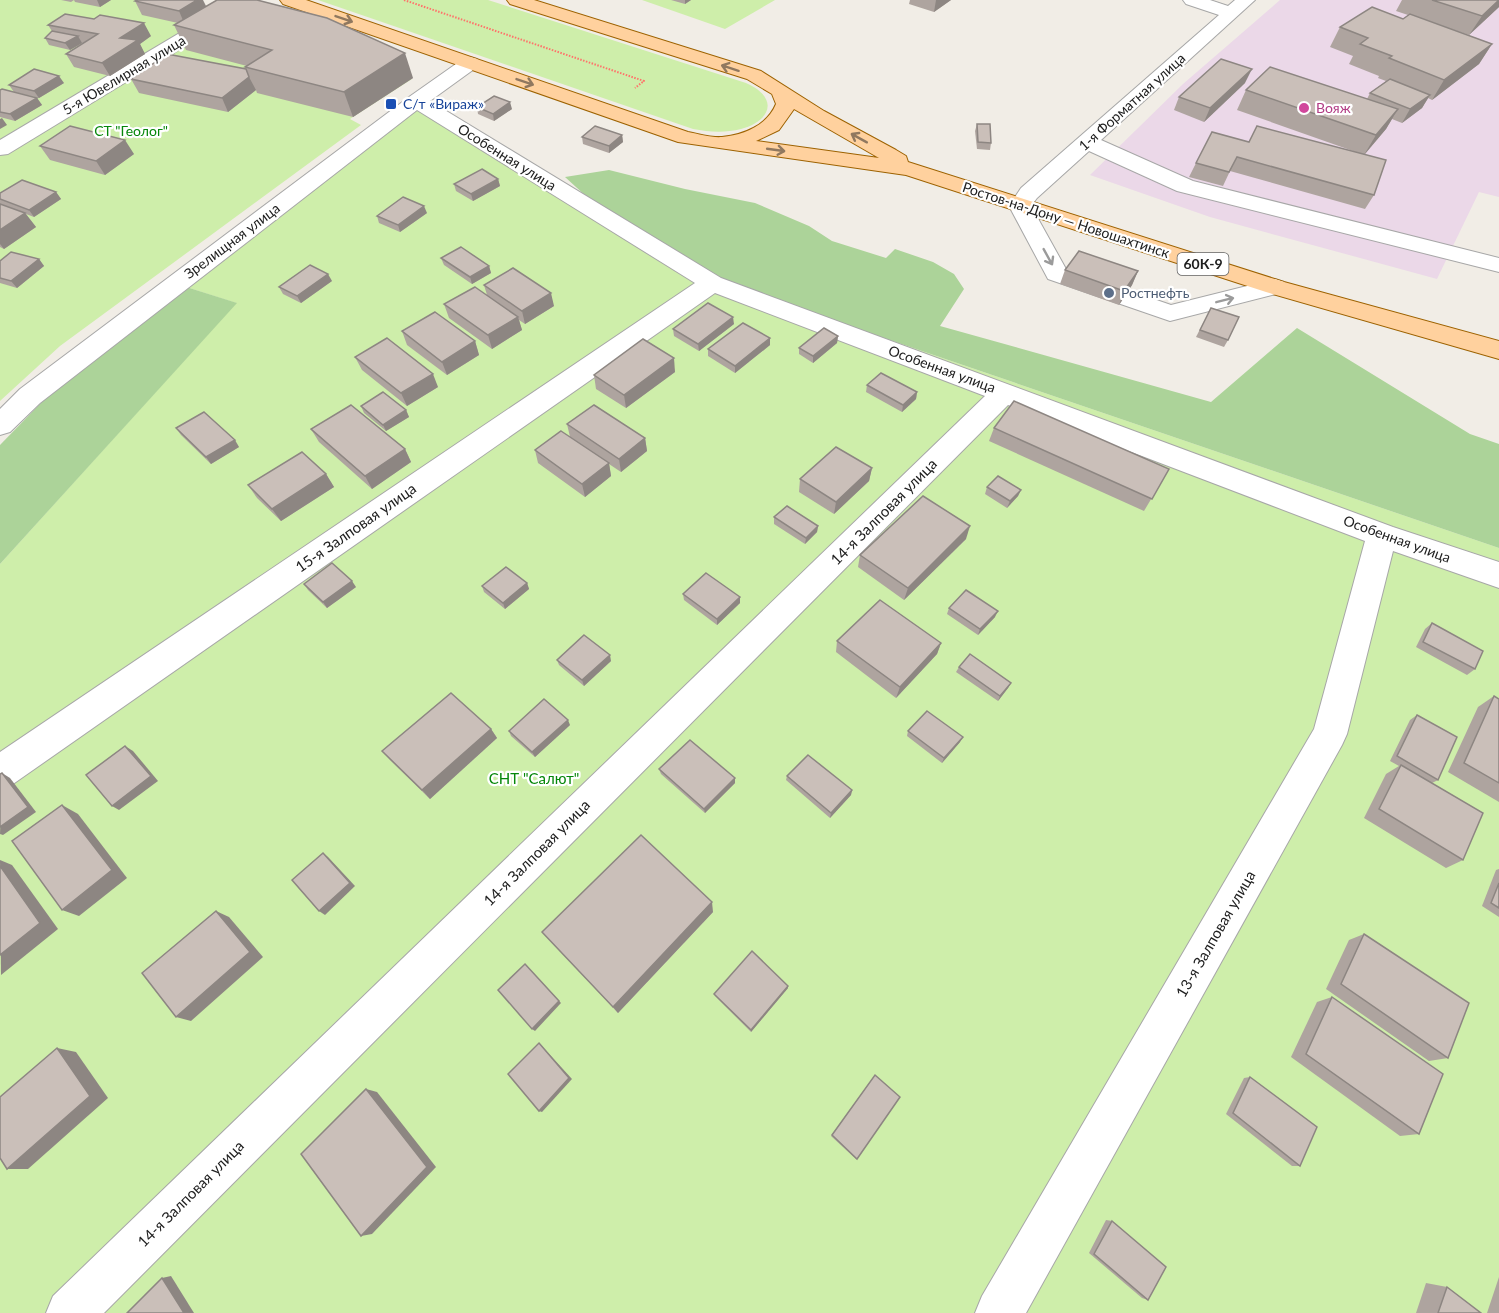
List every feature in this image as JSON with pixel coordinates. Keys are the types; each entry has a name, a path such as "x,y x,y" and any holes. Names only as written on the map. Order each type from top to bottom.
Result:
{"main road":[{"path":"289,0 685,138 909,169"},
{"path":"516,0 754,75 771,83 782,93 909,169"},
{"path":"718,142 752,136 769,129 783,115 786,104 782,93"},
{"name":"Ростов-на-Дону — Новошахтинск","path":"909,169 1275,287 1499,350"}],"street":[{"name":"5-я Ювелирная улица","path":"0,149 248,0"},
{"path":"1192,0 1239,6"},
{"name":"1-я Форматная улица","path":"1020,206 1029,193 1239,6"},
{"name":"Зрелищная улица","path":"0,425 30,396 416,101 470,63"},
{"name":"Особенная улица","path":"416,101 712,283 1382,535 1499,575"},
{"path":"1088,142 1185,186 1499,265"},
{"path":"1020,206 1057,274 1170,313 1275,287"},
{"name":"15-я Залповая улица","path":"0,772 712,283"},
{"path":"0,389 30,396"},
{"name":"14-я Залповая улица","path":"70,1313 1005,392"},
{"name":"13-я Залповая улица","path":"999,1313 1330,734 1382,535"}],"shaded area":[{"path":"1280,0 1499,0 1499,197 1479,192 1437,279 1210,217 1090,175 1183,84"}],"green space":[{"name":"СТ \"Геолог\"","path":"0,0 153,0 412,79 350,119 361,125 60,346 0,401"},
{"path":"318,0 488,0 746,83 763,95 768,108 760,120 741,129 717,132 693,129"},
{"path":"642,0 775,0 725,29"},
{"name":"СНТ \"Салют\"","path":"428,102 710,275 875,335 1499,548 1499,1313 0,1313 0,564 236,303 180,285"},
{"path":"609,170 755,203 809,226 832,241 886,258 895,249 933,262 954,274 964,289 940,326 1211,402 1297,328 1470,434 1499,444 1499,548 875,335 718,277 599,208 565,177"},
{"path":"180,285 237,303 0,564 0,445 79,364"}],"building":[{"path":"197,0 179,11 135,1"},
{"path":"217,0 257,0 327,18 405,53 344,92 245,67 272,50 174,25"},
{"path":"1432,0 1499,0 1482,16"},
{"path":"1372,7 1403,19 1410,14 1492,44 1444,80 1360,44 1368,38 1340,27"},
{"path":"65,14 94,19 100,15 144,23 120,38 138,40 102,63 66,54 98,34 48,25"},
{"path":"52,31 78,36 65,43 45,38"},
{"path":"167,54 246,69 249,77 222,98 131,79"},
{"path":"1221,59 1252,69 1210,108 1179,97"},
{"path":"1270,67 1398,109 1376,135 1246,90"},
{"path":"34,69 59,76 34,91 9,85"},
{"path":"1390,79 1430,95 1410,109 1370,93"},
{"path":"0,90 37,98 10,114 0,112"},
{"path":"494,96 510,102 493,114 477,107"},
{"path":"977,124 990,124 991,143 978,142"},
{"path":"70,126 125,140 96,161 40,146"},
{"path":"595,126 622,135 609,146 582,137"},
{"path":"1257,126 1386,160 1374,195 1237,157 1229,172 1196,163 1212,132 1249,142"},
{"path":"482,169 498,179 471,194 454,184"},
{"path":"22,180 56,192 29,210 0,199 0,193"},
{"path":"403,197 424,206 398,225 377,216"},
{"path":"0,204 25,213 0,230"},
{"path":"461,247 489,266 470,277 441,258"},
{"path":"1079,251 1138,271 1124,291 1065,270"},
{"path":"11,252 39,259 11,281 0,278 0,261"},
{"path":"310,265 328,274 297,296 279,287"},
{"path":"513,268 551,293 522,311 484,285"},
{"path":"475,287 518,317 488,335 444,304"},
{"path":"708,303 733,317 698,344 673,329"},
{"path":"1211,308 1239,317 1228,340 1200,330"},
{"path":"435,312 475,341 442,362 402,331"},
{"path":"743,323 770,338 735,366 708,349"},
{"path":"824,328 838,336 813,356 799,348"},
{"path":"387,338 433,374 401,393 355,357"},
{"path":"643,339 674,358 624,395 594,375"},
{"path":"881,373 917,392 903,405 867,385"},
{"path":"383,392 406,410 383,425 361,406"},
{"path":"1014,401 1169,469 1152,499 994,428"},
{"path":"351,405 405,449 365,476 311,429"},
{"path":"594,405 645,438 619,459 567,424"},
{"path":"204,412 235,440 206,457 176,428"},
{"path":"561,431 609,463 582,484 535,450"},
{"path":"836,447 872,468 836,502 800,479"},
{"path":"302,452 326,474 272,509 248,485"},
{"path":"998,476 1021,490 1010,501 987,487"},
{"path":"923,496 970,526 908,588 860,555"},
{"path":"787,506 818,526 806,538 774,517"},
{"path":"332,563 352,581 323,602 304,584"},
{"path":"506,567 527,583 503,603 482,586"},
{"path":"706,573 740,597 717,619 683,594"},
{"path":"966,590 998,611 980,629 949,608"},
{"path":"880,600 941,643 900,687 837,641"},
{"path":"1432,623 1483,651 1475,669 1423,642"},
{"path":"584,635 610,655 582,680 557,660"},
{"path":"970,654 1011,683 1000,696 959,667"},
{"path":"451,693 491,729 422,790 382,751"},
{"path":"1494,696 1499,699 1499,783 1464,763"},
{"path":"544,699 568,720 532,752 509,731"},
{"path":"927,711 963,737 944,758 908,731"},
{"path":"1417,715 1457,737 1438,780 1397,756"},
{"path":"690,740 735,778 704,809 659,769"},
{"path":"125,746 151,776 112,806 86,775"},
{"path":"808,755 852,790 831,813 787,776"},
{"path":"1401,765 1483,813 1463,860 1379,809"},
{"path":"2,773 28,807 0,827 0,774"},
{"path":"62,805 112,870 62,910 12,841"},
{"path":"641,835 712,902 613,1007 542,932"},
{"path":"323,853 350,883 319,911 292,880"},
{"path":"0,866 40,923 0,955"},
{"path":"1499,883 1499,908 1491,903"},
{"path":"216,911 250,952 176,1017 142,973"},
{"path":"1364,934 1469,1003 1448,1058 1341,984"},
{"path":"752,951 788,986 751,1030 714,994"},
{"path":"525,964 559,1001 532,1029 498,990"},
{"path":"1332,997 1443,1074 1419,1134 1306,1054"},
{"path":"539,1043 569,1078 539,1111 508,1074"},
{"path":"57,1048 90,1096 7,1169 0,1158 0,1097"},
{"path":"875,1075 900,1097 857,1159 832,1135"},
{"path":"1250,1077 1317,1127 1300,1166 1233,1113"},
{"path":"366,1089 427,1167 361,1236 301,1154"},
{"path":"1112,1221 1166,1267 1148,1300 1094,1254"},
{"path":"162,1278 184,1313 127,1313"},
{"path":"1447,1287 1481,1313 1438,1313"}],"place":[{"name":"С/т «Вираж»","path":"391,104"},
{"name":"Вояж","path":"1304,108"},
{"name":"Ростнефть","path":"1109,293"}]}
